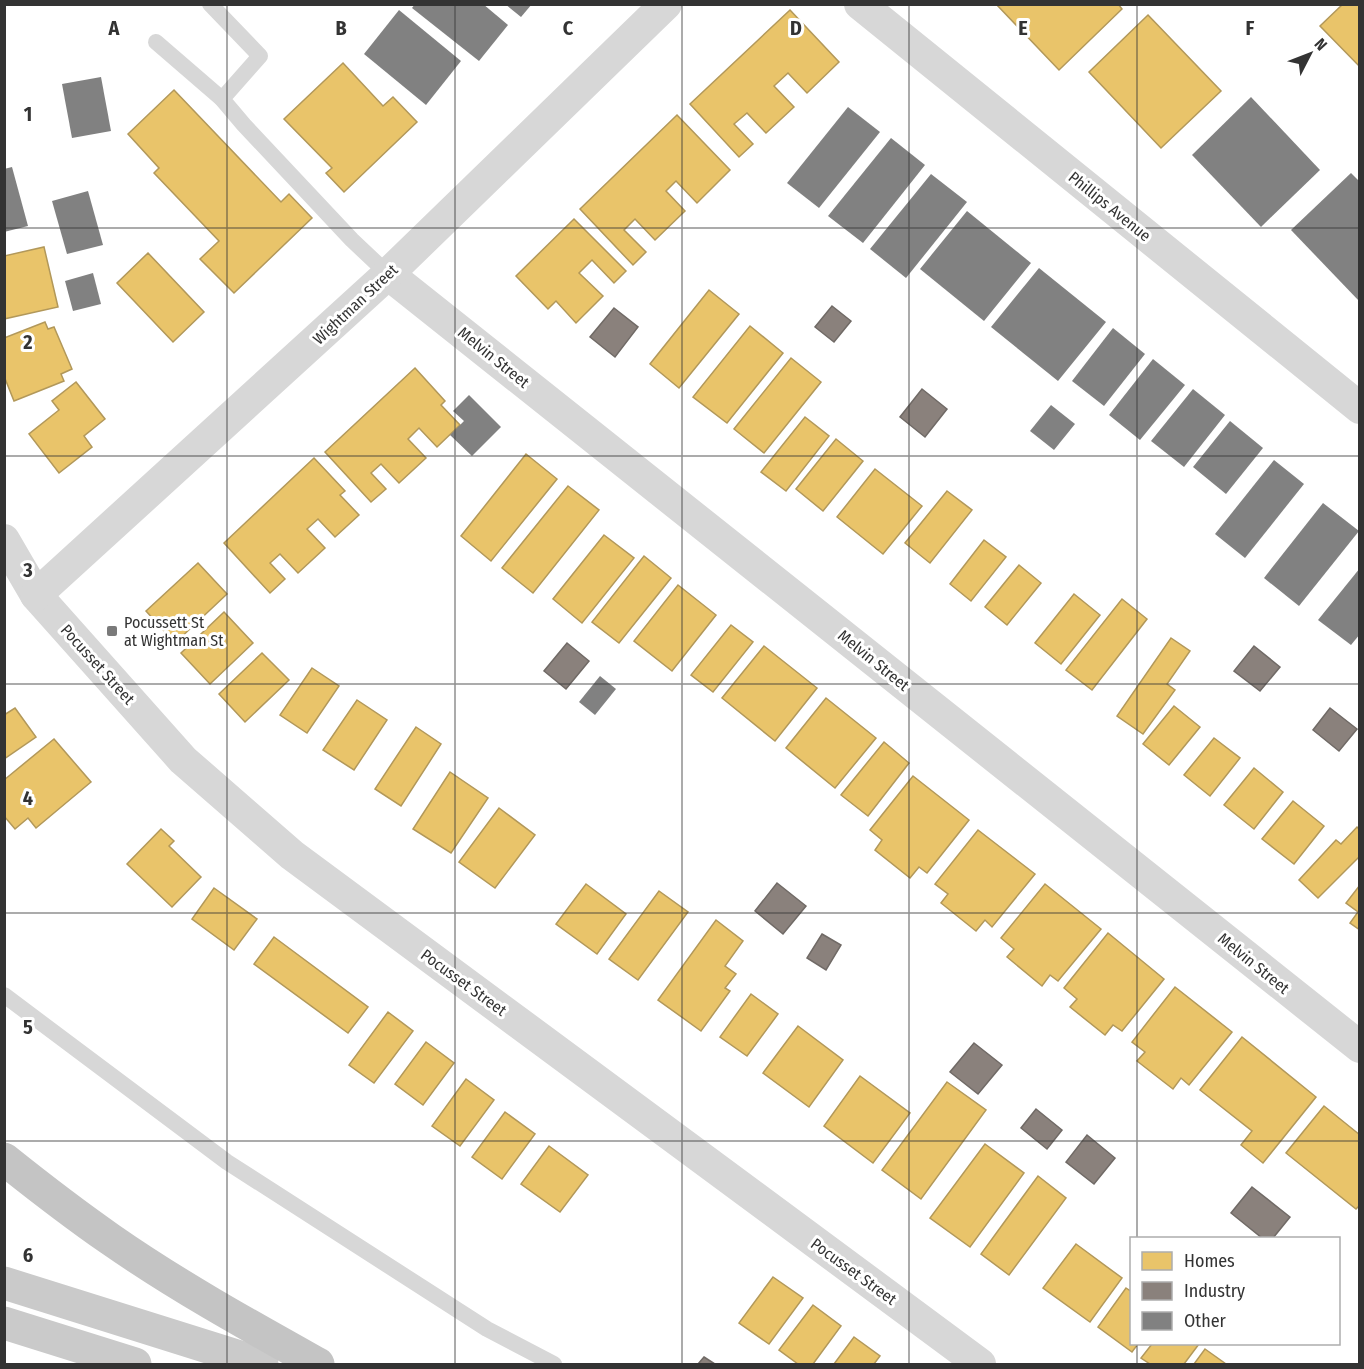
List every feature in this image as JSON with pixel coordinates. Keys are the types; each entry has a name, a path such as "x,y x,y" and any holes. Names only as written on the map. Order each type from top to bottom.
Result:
{"highway":[{"path":"4,1160 111,1240 178,1283 318,1365"}],"main road":[{"path":"4,1283 262,1365"},
{"path":"4,1323 135,1365"}],"street":[{"name":"Wightman Street","path":"36,595 388,274 666,4"},
{"name":"Phillips Avenue","path":"860,4 1359,408"},
{"name":"Melvin Street","path":"388,274 1359,1047"},
{"name":"Pocusset Street","path":"4,540 36,595 183,760 292,855 980,1365"}],"lane":[{"path":"210,4 260,56 222,99"},
{"path":"156,42 222,99 352,240 388,274"},
{"path":"4,994 227,1162 487,1329 554,1365"}],"building: Homes":[{"path":"996,4 1118,4 1122,9 1059,70"},
{"path":"1343,4 1360,4 1360,67 1320,26"},
{"path":"790,10 839,62 807,93 788,73 774,86 794,107 766,133 747,113 734,124 753,144 739,157 690,104"},
{"path":"1148,15 1221,91 1161,148 1089,72"},
{"path":"343,63 383,106 393,97 417,122 344,192 326,173 332,168 284,119"},
{"path":"174,90 281,202 289,194 312,218 234,293 200,259 219,241 154,173 159,168 128,134"},
{"path":"677,115 730,170 697,203 676,181 666,191 685,211 655,240 635,219 624,230 646,252 633,265 580,209"},
{"path":"574,219 626,271 614,283 592,260 579,273 603,296 576,323 556,301 548,309 516,276"},
{"path":"44,247 58,307 4,319 4,256"},
{"path":"148,253 204,312 173,342 117,283"},
{"path":"709,290 739,314 679,388 650,364"},
{"path":"45,322 48,329 54,327 72,369 61,374 64,381 14,401 4,376 4,338"},
{"path":"750,326 783,353 727,423 693,397"},
{"path":"791,358 821,382 764,453 734,429"},
{"path":"415,368 445,401 441,405 460,425 437,447 419,428 408,439 426,458 399,483 381,464 371,473 386,489 371,502 325,452"},
{"path":"76,382 105,419 84,436 92,447 59,473 29,434 59,410 52,401"},
{"path":"805,417 829,436 786,491 761,472"},
{"path":"836,439 863,461 823,511 796,489"},
{"path":"526,454 557,479 491,561 461,536"},
{"path":"314,458 345,491 340,495 359,515 335,537 318,519 307,529 325,548 298,573 280,554 270,563 285,579 270,593 224,543"},
{"path":"875,469 922,506 883,554 837,517"},
{"path":"568,486 599,510 533,593 502,568"},
{"path":"947,491 972,510 930,563 905,543"},
{"path":"604,535 634,558 582,623 553,599"},
{"path":"984,540 1006,557 971,601 950,584"},
{"path":"644,556 671,578 619,643 592,622"},
{"path":"198,563 227,594 175,643 146,611"},
{"path":"1019,565 1041,583 1007,625 985,607"},
{"path":"678,585 716,615 672,671 634,641"},
{"path":"1074,594 1100,615 1061,664 1035,643"},
{"path":"1122,599 1147,619 1092,690 1066,670"},
{"path":"224,612 253,643 210,684 181,653"},
{"path":"731,625 753,642 713,692 691,675"},
{"path":"1171,638 1190,651 1167,684 1175,690 1143,734 1117,716"},
{"path":"764,646 817,688 775,741 722,698"},
{"path":"262,653 289,680 245,722 219,694"},
{"path":"312,668 339,686 307,733 280,715"},
{"path":"826,698 876,738 835,788 786,748"},
{"path":"357,700 387,720 354,770 323,750"},
{"path":"1174,706 1200,727 1169,765 1143,744"},
{"path":"15,708 36,737 4,759 4,715"},
{"path":"416,727 441,744 401,806 375,789"},
{"path":"1214,738 1240,758 1210,796 1184,775"},
{"path":"54,739 91,782 36,828 28,818 15,829 4,816 4,780"},
{"path":"884,742 909,763 868,816 841,795"},
{"path":"1254,768 1283,792 1254,829 1224,805"},
{"path":"450,772 488,798 451,853 413,829"},
{"path":"913,776 969,820 927,873 919,867 910,878 875,850 882,840 870,830"},
{"path":"1293,801 1324,826 1294,864 1262,839"},
{"path":"499,808 535,835 495,888 459,862"},
{"path":"1357,827 1360,830 1360,856 1318,898 1299,880 1336,840 1341,844"},
{"path":"161,829 174,841 169,846 201,877 172,907 127,864"},
{"path":"978,830 1035,874 992,927 985,920 976,931 941,903 948,894 935,884"},
{"path":"586,884 626,914 597,954 556,924"},
{"path":"1045,884 1101,929 1058,981 1050,975 1042,986 1007,957 1014,949 1001,938"},
{"path":"1360,885 1360,930 1350,923 1358,912 1346,903"},
{"path":"214,888 257,919 234,950 192,919"},
{"path":"659,891 688,912 638,980 609,959"},
{"path":"716,920 743,941 725,966 736,974 725,988 730,991 701,1031 658,1000"},
{"path":"1108,933 1164,979 1122,1031 1113,1025 1105,1035 1070,1007 1077,999 1064,988"},
{"path":"274,937 368,1007 348,1033 254,964"},
{"path":"1175,987 1232,1032 1189,1085 1181,1078 1173,1089 1137,1061 1145,1052 1132,1042"},
{"path":"751,994 778,1014 747,1056 720,1037"},
{"path":"388,1012 413,1031 374,1083 349,1065"},
{"path":"798,1026 843,1060 809,1107 763,1073"},
{"path":"1242,1037 1316,1097 1263,1163 1241,1145 1252,1131 1200,1090"},
{"path":"426,1042 454,1063 423,1105 395,1084"},
{"path":"860,1076 910,1113 873,1163 824,1126"},
{"path":"466,1079 494,1100 460,1146 432,1126"},
{"path":"947,1082 986,1110 921,1199 882,1170"},
{"path":"1324,1106 1360,1135 1360,1205 1356,1209 1286,1153"},
{"path":"505,1112 535,1134 502,1179 472,1157"},
{"path":"985,1144 1024,1173 970,1247 930,1218"},
{"path":"549,1146 588,1175 560,1212 521,1184"},
{"path":"1038,1176 1066,1198 1009,1275 981,1254"},
{"path":"1076,1244 1122,1278 1090,1322 1043,1288"},
{"path":"773,1277 803,1298 769,1344 739,1323"},
{"path":"1126,1288 1130,1291 1130,1345 1137,1345 1132,1352 1098,1327"},
{"path":"813,1305 841,1326 813,1364 798,1364 779,1350"},
{"path":"854,1337 880,1356 874,1364 834,1364"},
{"path":"1151,1345 1198,1345 1184,1364 1150,1364 1141,1358"},
{"path":"1205,1349 1226,1364 1194,1364"}],"building: Industry":[{"path":"832,306 851,321 834,342 815,327"},
{"path":"614,308 638,327 615,357 590,337"},
{"path":"922,389 947,409 925,437 900,417"},
{"path":"567,643 589,661 566,689 544,671"},
{"path":"1254,646 1280,667 1260,691 1234,671"},
{"path":"1330,708 1357,729 1339,751 1313,730"},
{"path":"777,883 806,906 783,934 755,911"},
{"path":"822,934 841,945 826,970 807,958"},
{"path":"974,1043 1002,1065 978,1094 950,1072"},
{"path":"1036,1109 1062,1130 1047,1149 1021,1128"},
{"path":"1087,1135 1115,1158 1094,1184 1066,1162"},
{"path":"1252,1187 1290,1217 1274,1237 1261,1237 1231,1213"},
{"path":"704,1357 715,1364 698,1364"}],"building: Other":[{"path":"415,4 483,4 508,25 479,61 412,8"},
{"path":"505,4 532,4 521,17"},
{"path":"399,10 461,61 426,105 364,54"},
{"path":"101,77 111,131 72,138 62,84"},
{"path":"1251,97 1320,170 1261,227 1192,155"},
{"path":"848,107 880,132 819,208 787,183"},
{"path":"891,138 925,165 863,243 828,216"},
{"path":"12,167 28,226 4,232 4,169"},
{"path":"1351,173 1360,182 1360,302 1291,230"},
{"path":"931,174 967,202 906,278 870,249"},
{"path":"88,191 103,245 67,254 52,201"},
{"path":"967,211 1031,263 984,321 920,269"},
{"path":"1039,268 1106,322 1058,381 991,327"},
{"path":"93,273 101,304 73,311 65,281"},
{"path":"1113,328 1145,354 1104,406 1072,381"},
{"path":"1153,359 1185,385 1140,440 1109,415"},
{"path":"1193,389 1225,415 1184,467 1151,441"},
{"path":"469,395 501,427 472,456 450,435 464,421 453,411"},
{"path":"1051,405 1075,424 1054,450 1030,431"},
{"path":"1230,421 1263,448 1226,494 1193,467"},
{"path":"1274,460 1304,484 1245,558 1215,534"},
{"path":"1323,503 1359,531 1299,606 1264,578"},
{"path":"1360,568 1360,634 1351,645 1318,620"},
{"path":"600,676 616,689 595,715 579,702"}],"place":[{"name":"Pocussett St at Wightman St","path":"112,631"}]}
